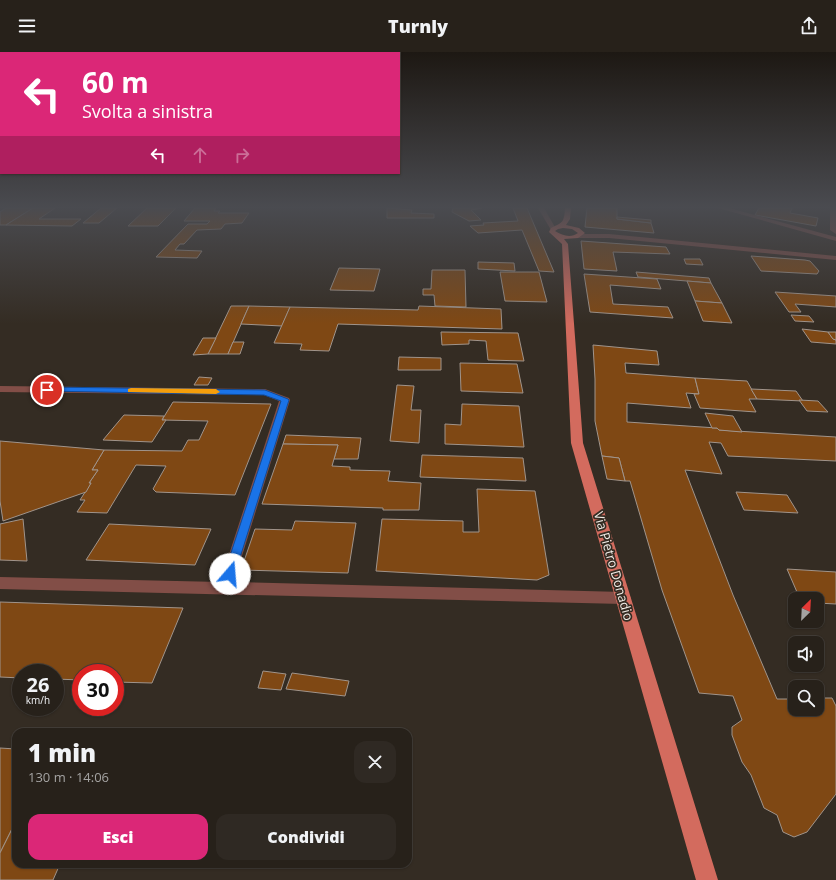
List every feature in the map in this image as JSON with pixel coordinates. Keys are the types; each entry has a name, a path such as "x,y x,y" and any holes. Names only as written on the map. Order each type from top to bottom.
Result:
{"main road":[{"name":"Via Pietro Donadio","path":"570,247 578,443 707,880"}],"street":[{"path":"719,247 836,258"},
{"path":"0,389 265,392 285,400 225,588"},
{"path":"0,583 623,598"}],"building":[{"path":"166,247 178,247 175,250 202,251 197,258 156,257"},
{"path":"529,247 543,247 554,272 539,271"},
{"path":"582,247 666,247 670,254 613,252 617,271 584,269"},
{"path":"751,256 810,261 819,271 817,274 761,271"},
{"path":"684,259 700,259 703,265 686,264"},
{"path":"478,262 514,263 515,271 478,269"},
{"path":"339,268 380,269 374,291 330,290"},
{"path":"432,270 465,270 466,307 435,306 434,295 423,295 423,289 431,289"},
{"path":"500,272 539,272 547,302 505,301"},
{"path":"636,272 709,278 711,283 638,277"},
{"path":"584,274 657,279 661,289 610,285 613,304 668,307 673,318 590,312"},
{"path":"687,281 711,283 722,303 695,301"},
{"path":"775,292 836,296 836,307 795,304 801,312 789,312"},
{"path":"695,301 722,303 732,323 703,321"},
{"path":"231,306 249,306 228,354 208,354"},
{"path":"249,306 290,307 282,326 241,324"},
{"path":"419,306 501,309 502,329 338,324 329,351 300,350 302,344 274,343 290,307 418,310"},
{"path":"791,315 809,316 814,322 795,321"},
{"path":"802,329 828,332 833,339 836,340 836,344 811,342"},
{"path":"441,332 518,333 524,361 488,360 486,341 469,340 469,344 442,345"},
{"path":"828,332 836,332 836,340 833,339"},
{"path":"203,338 216,338 208,354 193,355"},
{"path":"233,342 244,342 240,354 228,354"},
{"path":"593,345 657,351 659,365 625,363 626,373 695,378 699,394 686,393 691,408 627,403 627,422 717,428 719,430 836,437 836,461 728,456 721,443 709,442 722,474 685,470 733,595 777,699 788,699 788,716 824,716 824,698 832,698 836,706 836,794 807,832 794,837 783,832 777,815 764,808 751,775 742,762 732,735 732,727 742,720 733,696 699,693 662,590 630,481 625,481 619,458 602,456 595,421"},
{"path":"399,357 441,358 441,370 398,370"},
{"path":"460,363 517,364 523,393 461,391"},
{"path":"199,377 212,378 208,385 194,385"},
{"path":"695,378 747,381 757,399 749,399 756,412 700,408 694,394 699,394"},
{"path":"397,385 414,386 411,410 421,410 419,443 390,441"},
{"path":"751,389 796,391 803,401 757,399"},
{"path":"799,400 818,401 828,412 807,411"},
{"path":"173,402 271,404 235,495 156,492 153,489 166,466 136,465 107,513 77,512 85,500 80,500 98,470 92,470 104,450 182,451 188,440 199,440 208,421 162,420"},
{"path":"462,404 519,406 524,447 445,444 445,424 461,425"},
{"path":"705,413 733,416 742,432 712,428"},
{"path":"124,415 164,416 162,420 166,420 152,442 103,440"},
{"path":"286,435 361,438 358,459 334,459 338,445 283,444"},
{"path":"0,441 104,450 92,470 98,470 89,483 91,483 86,492 3,521 0,501"},
{"path":"283,444 338,445 332,466 350,467 350,470 390,471 388,481 421,483 419,510 383,510 383,508 262,504"},
{"path":"422,455 523,458 526,481 420,477"},
{"path":"602,456 619,458 625,481 607,479"},
{"path":"477,489 535,491 549,575 537,580 376,571 382,519 463,521 463,532 479,532"},
{"path":"736,492 787,495 798,513 744,510"},
{"path":"23,519 27,561 0,560 0,524"},
{"path":"295,521 356,523 348,573 241,570 255,529 292,530"},
{"path":"109,524 211,529 195,565 86,560"},
{"path":"787,569 836,572 836,604 824,603 824,592 797,592"},
{"path":"0,602 183,608 152,683 124,682 124,664 72,664 72,680 64,679 64,664 12,664 12,678 0,677"},
{"path":"263,671 286,674 281,690 258,688"},
{"path":"292,673 349,681 345,696 286,689"},
{"path":"0,748 12,749 12,829 0,853"},
{"path":"12,829 12,868 58,868 53,880 0,880 0,853"}],"slow traffic":[{"path":"131,391 216,392"}],"route":[{"path":"47,390 265,392 285,400 230,574"}]}
